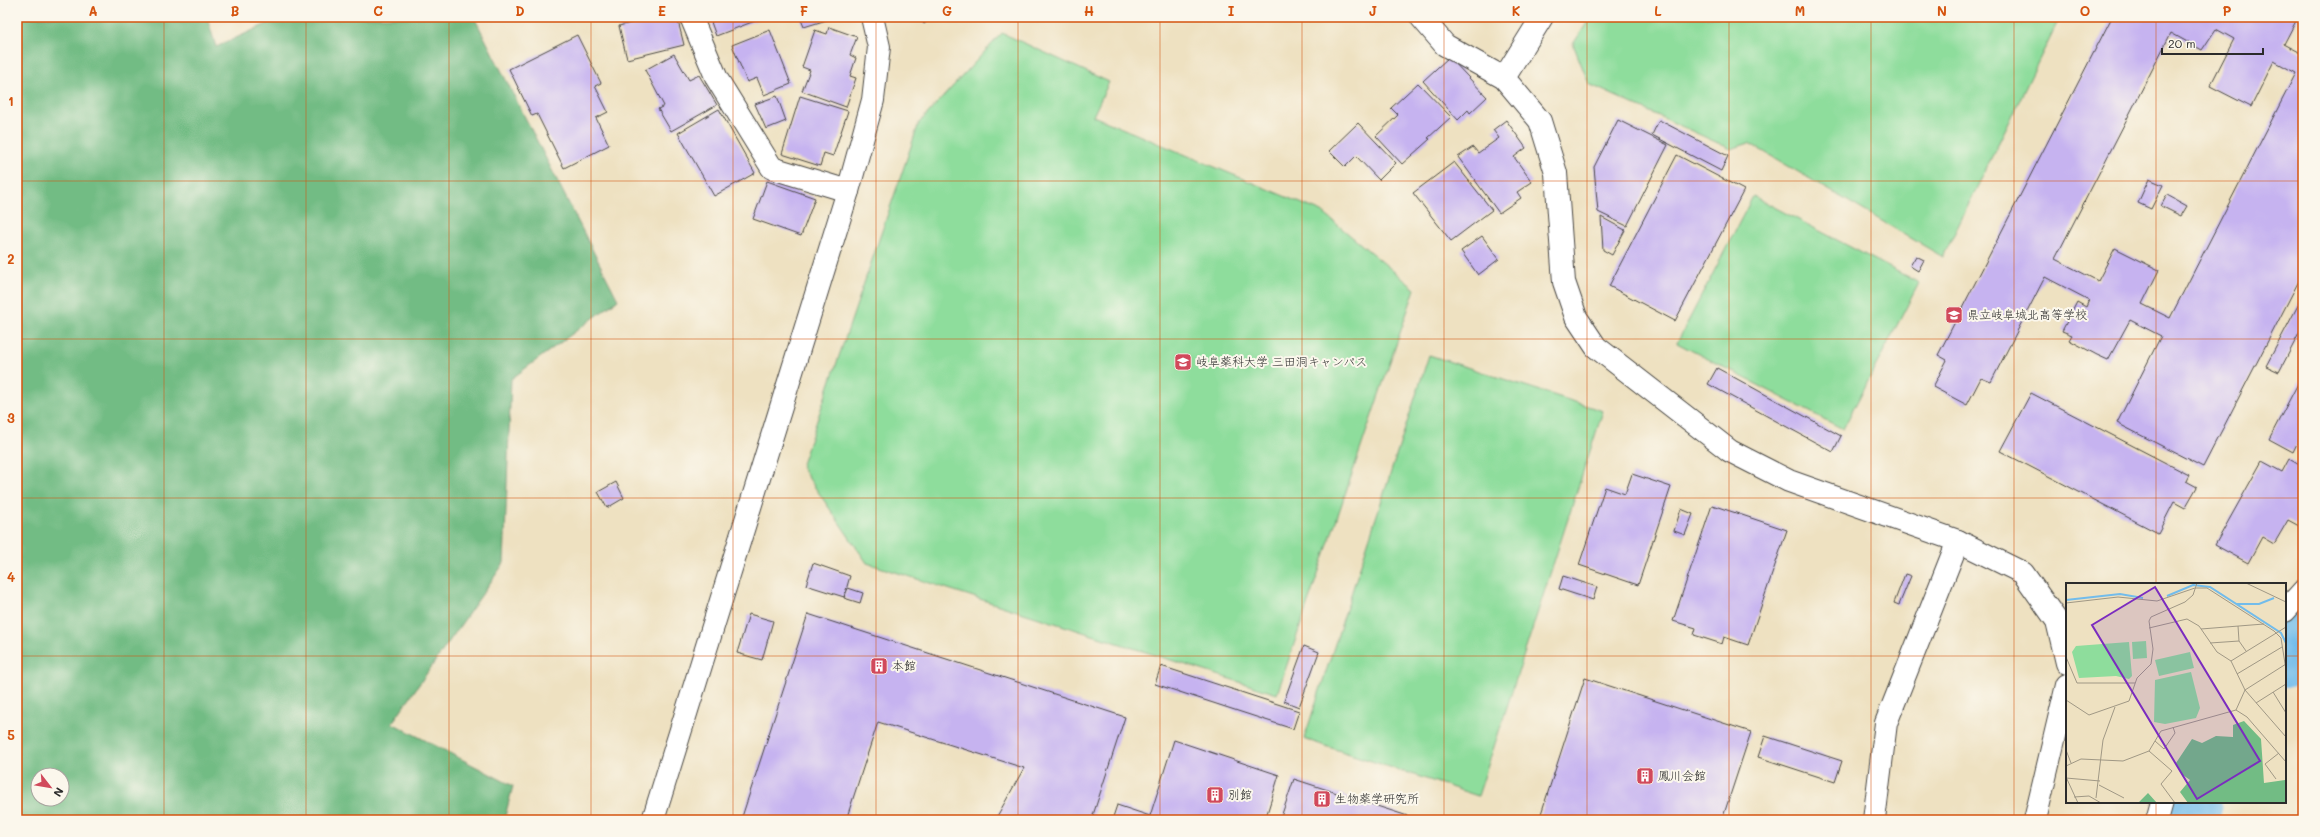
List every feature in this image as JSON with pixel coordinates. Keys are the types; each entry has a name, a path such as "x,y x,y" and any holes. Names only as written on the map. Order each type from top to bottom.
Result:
{"street":[{"path":"691,17 717,79 772,168 848,191"},
{"path":"652,820 848,191 873,100 879,47 872,17"},
{"path":"1421,17 1445,45 1504,78 1540,121 1556,173 1564,282 1576,317 1596,347 1730,450 1789,480 1958,541 2023,573 2057,621 2066,659"},
{"path":"1504,78 1542,17"},
{"path":"1874,820 1886,723 1958,541"},
{"path":"2286,610 2303,591"},
{"path":"2035,820 2066,689"},
{"path":"2157,820 2162,803"}],"green space":[{"path":"17,17 207,17 216,47 282,17 474,17 618,300 511,379 504,563 392,723 513,786 504,820 17,820"},
{"path":"1591,17 2060,17 1943,257 1749,143 1731,149 1589,84 1573,44"},
{"path":"1002,33 1109,82 1093,116 1322,212 1415,289 1277,694 867,563 801,467 919,123"},
{"path":"1753,196 1919,283 1843,429 1677,343"},
{"path":"1429,355 1603,411 1478,796 1304,739"}],"building":[{"path":"642,17 677,17 684,45 627,59 619,26 642,20"},
{"path":"721,17 765,17 716,36 711,22"},
{"path":"800,17 836,17 804,27"},
{"path":"918,17 933,17 924,24"},
{"path":"2112,17 2235,17 2243,22 2246,17 2298,17 2284,44 2303,54 2303,273 2203,467 2117,423 2161,336 2130,320 2108,360 2097,355 2069,340 2072,335 2062,331 2077,302 2086,307 2089,300 2045,277 1991,382 1981,378 1967,405 1933,387 1947,360 1938,355","holes":["2216,29 2234,39 2210,86 2251,107 2274,61 2296,73 2170,318 2142,304 2159,270 2115,248 2098,281 2055,259 2171,33 2202,50"]},
{"path":"829,27 857,37 850,55 856,58 850,76 856,78 846,107 802,91 810,70 802,67 815,30 827,34"},
{"path":"770,30 791,84 764,95 757,78 747,82 732,45"},
{"path":"577,35 601,83 595,86 608,112 596,118 609,145 564,168 537,114 532,116 509,69"},
{"path":"674,54 689,80 699,75 717,105 671,131 658,109 664,106 645,70"},
{"path":"1449,57 1487,97 1470,113 1468,110 1458,120 1423,81"},
{"path":"1418,83 1451,117 1428,138 1430,139 1402,164 1376,136 1398,115 1391,108"},
{"path":"777,96 786,121 766,129 755,104"},
{"path":"800,96 848,111 833,156 824,153 820,166 782,154"},
{"path":"719,109 755,173 714,196 678,133"},
{"path":"1506,120 1526,148 1514,157 1532,182 1517,192 1521,198 1499,213 1458,157 1473,147 1478,153 1499,138 1493,130"},
{"path":"1618,120 1668,145 1627,226 1598,212 1594,167"},
{"path":"1659,120 1728,156 1721,171 1652,135"},
{"path":"1358,123 1396,163 1379,180 1356,156 1345,167 1329,151"},
{"path":"1677,155 1744,190 1675,321 1609,286"},
{"path":"1454,162 1492,210 1451,241 1413,193"},
{"path":"2149,179 2163,185 2151,209 2138,203"},
{"path":"767,181 815,198 801,236 753,219"},
{"path":"2167,195 2187,206 2181,216 2161,206"},
{"path":"1601,217 1625,230 1612,255 1603,250"},
{"path":"1482,236 1499,259 1478,275 1461,251"},
{"path":"1916,256 1924,260 1918,271 1910,266"},
{"path":"2303,296 2303,326 2279,372 2266,366"},
{"path":"1717,368 1841,436 1833,452 1708,384"},
{"path":"2303,374 2303,431 2293,452 2269,439"},
{"path":"2031,393 2189,475 2186,481 2197,487 2185,508 2174,502 2158,533 2000,451"},
{"path":"2289,459 2303,467 2303,518 2299,526 2288,520 2274,544 2262,537 2248,563 2215,545 2262,461 2282,472"},
{"path":"1632,474 1671,487 1638,585 1579,565 1605,487 1625,494"},
{"path":"616,482 624,498 607,508 598,492"},
{"path":"1712,505 1787,530 1748,645 1724,637 1722,644 1694,635 1696,628 1673,621"},
{"path":"1681,509 1693,514 1685,535 1674,531"},
{"path":"813,563 850,576 844,597 806,585"},
{"path":"1905,574 1911,576 1899,605 1894,603"},
{"path":"1563,576 1597,587 1593,600 1559,589"},
{"path":"848,588 863,593 860,603 844,598"},
{"path":"749,614 773,621 762,660 737,653"},
{"name":"本館","path":"808,614 1125,717 1093,815 1108,820 995,820 1024,768 878,722 846,820 741,820"},
{"path":"1304,646 1319,652 1299,707 1284,701"},
{"path":"1161,666 1299,711 1293,729 1155,684"},
{"name":"鳳川会館","path":"1585,678 1751,732 1722,820 1539,820"},
{"path":"1765,736 1842,761 1835,782 1758,757"},
{"name":"別館","path":"1174,740 1279,775 1265,820 1112,820 1117,805 1150,816"},
{"name":"生物薬学研究所","path":"1294,779 1420,820 1280,820"}],"waterway":[{"path":"2286,657 2303,638"},
{"path":"2189,820 2193,803"}],"place":[{"name":"県立岐阜城北高等学校","path":"1954,315"},
{"name":"岐阜薬科大学 三田洞キャンパス","path":"1183,362"},
{"name":"本館","path":"879,666"},
{"name":"鳳川会館","path":"1645,776"},
{"name":"別館","path":"1215,795"},
{"name":"生物薬学研究所","path":"1322,799"}]}
